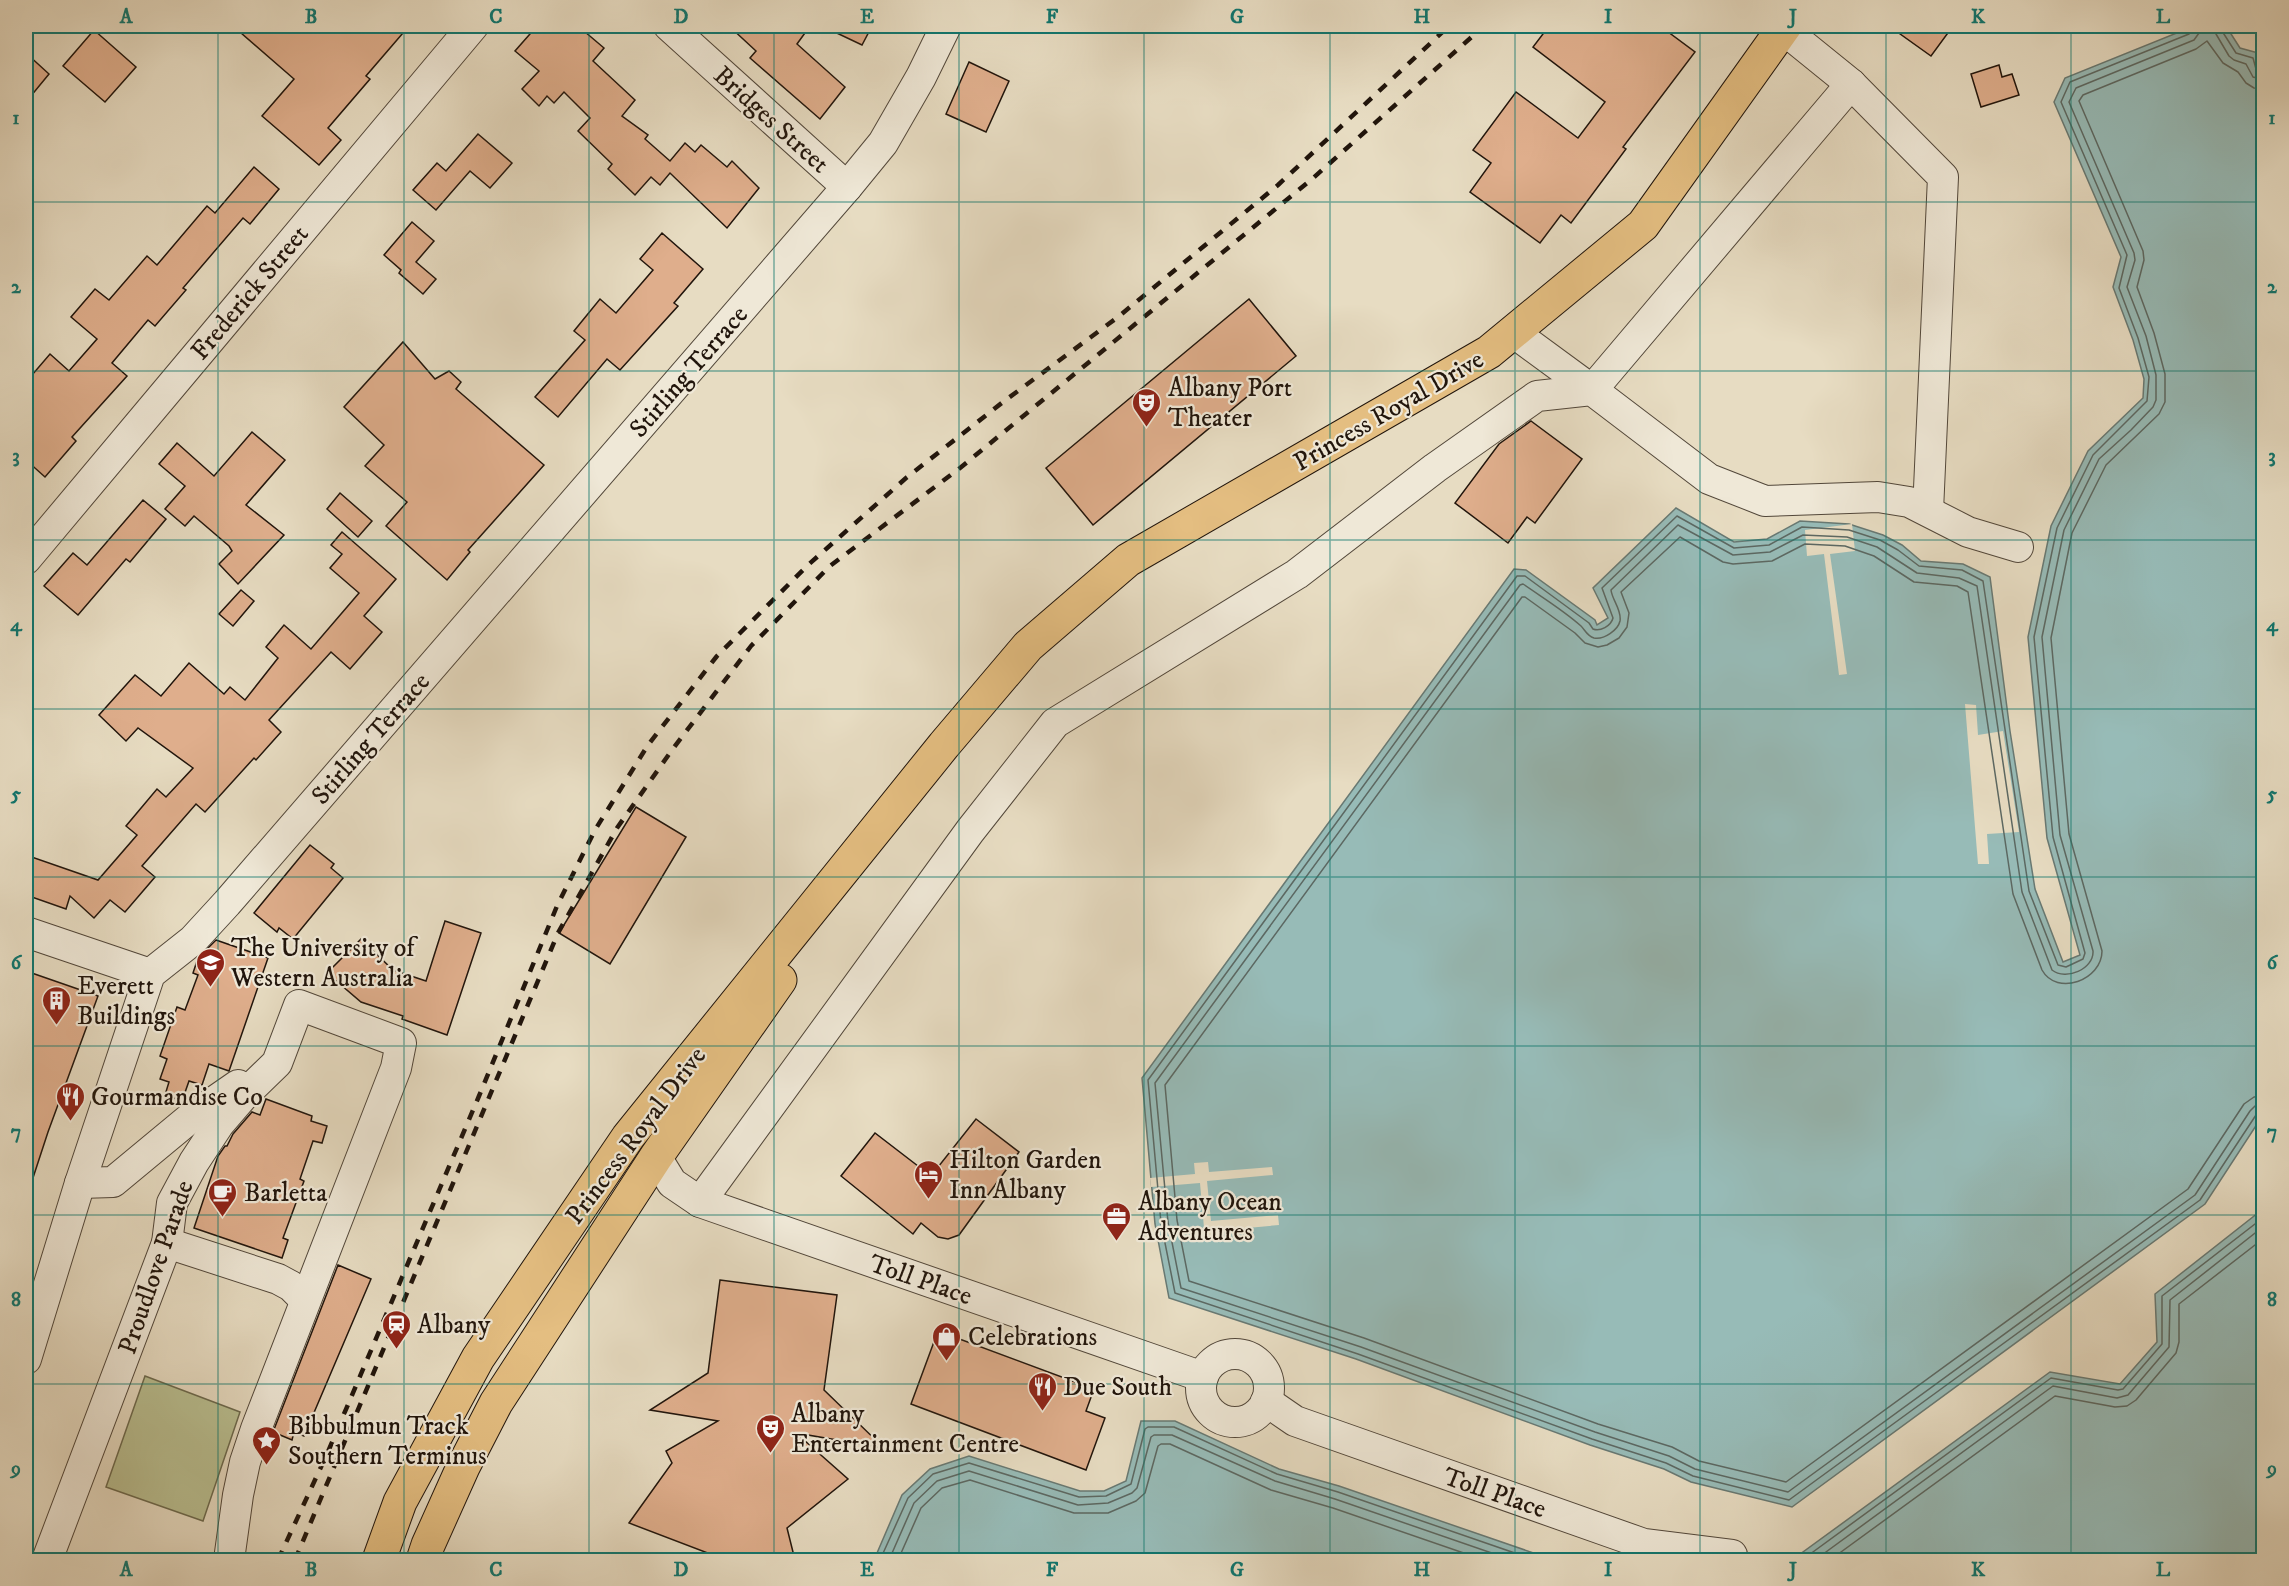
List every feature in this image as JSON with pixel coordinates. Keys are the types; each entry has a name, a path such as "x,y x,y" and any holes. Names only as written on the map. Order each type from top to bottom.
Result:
{"main road":[{"name":"Princess Royal Drive","path":"379,1560 400,1502 478,1358 628,1137 944,745 1029,646 1128,560 1489,352 1643,225 1784,27"},
{"name":"Princess Royal Drive","path":"423,1560 463,1467 496,1403 656,1157 944,745"},
{"path":"628,1137 656,1157"}],"street":[{"name":"Frederick Street","path":"26,559 473,26"},
{"name":"Bridges Street","path":"669,26 847,187"},
{"name":"Stirling Terrace","path":"150,974 193,940 227,903 847,187 883,143 921,77 946,26"},
{"path":"1784,27 1851,84 1943,177 1928,511"},
{"path":"700,1202 970,831 1055,723 1297,574 1436,468 1537,396 1592,390 1851,84"},
{"path":"1513,332 1708,479 1765,501 1878,497 1909,502 1968,532 2018,547"},
{"path":"26,932 150,974 80,1183 26,1359"},
{"name":"Proudlove Parade","path":"47,1560 167,1243 172,1203 194,1162 219,1124 277,1063 299,1005 401,1043 396,1068 271,1387 245,1462 238,1495 230,1560"},
{"path":"80,1183 113,1182 189,1119 245,1079 277,1063"},
{"name":"Toll Place","path":"656,1157 672,1183 700,1202 1203,1377"},
{"path":"167,1243 278,1279 291,1286 305,1300"},
{"path":"1229,1355 1240,1355 1252,1359 1267,1377 1266,1401 1253,1417 1233,1423 1223,1420 1214,1415 1202,1398 1200,1388 1203,1377 1218,1359 1229,1355"},
{"name":"Toll Place","path":"1266,1401 1294,1421 1644,1544 1732,1555"}],"green space":[{"path":"145,1376 240,1412 203,1521 106,1487"}],"water":[{"path":"2194,26 2226,26 2240,48 2262,54 2260,66 2264,67 2263,1115 2205,1204 1792,1507 1691,1482 1664,1469 1590,1445 1356,1359 1169,1298 1155,1224 1142,1078 1514,569 1526,570 1595,620 1597,625 1608,618 1593,588 1676,508 1734,542 1767,539 1800,521 1849,524 1883,535 1902,545 1921,561 1963,564 1990,577 2010,731 2035,889 2063,962 2080,955 2047,838 2028,637 2051,526 2088,451 2143,398 2144,379 2133,340 2113,287 2121,257 2054,102 2065,78"},
{"path":"2263,1209 2263,1560 1792,1560 2050,1372 2120,1384 2157,1342 2155,1294"},
{"path":"1141,1421 1175,1421 1279,1469 1339,1486 1554,1560 874,1560 902,1495 930,1469 969,1456 1080,1491 1104,1491 1126,1481"}],"pier":[{"path":"1852,524 1855,551 1830,554 1847,674 1839,675 1824,554 1807,556 1805,530"},
{"path":"1965,704 1976,705 1978,735 2003,731 2019,832 1987,834 1989,864 1978,864"},
{"path":"1208,1162 1209,1172 1272,1167 1273,1175 1207,1181 1211,1221 1278,1215 1279,1225 1215,1231 1215,1238 1205,1239 1200,1183 1151,1187 1150,1178 1195,1174 1194,1163"}],"building":[{"path":"233,26 409,26 366,76 370,79 328,128 341,140 319,165 262,116 294,79"},
{"path":"537,26 578,26 604,48 593,61 635,100 622,116 648,135 645,139 670,161 685,143 695,152 701,145 727,167 732,161 759,188 727,228 670,173 660,185 651,177 635,195 608,169 612,164 578,131 590,118 564,92 554,103 547,96 539,106 522,89 539,71 515,51"},
{"path":"729,26 810,26 797,44 845,87 820,119 750,58 756,51"},
{"path":"822,26 872,26 862,45"},
{"path":"1549,26 1660,26 1695,52 1623,147 1626,149 1571,223 1561,215 1540,243 1470,192 1491,163 1473,150 1516,92 1578,138 1605,102 1533,47"},
{"path":"1889,26 1953,26 1931,56"},
{"path":"94,30 136,67 105,102 63,66"},
{"path":"26,53 49,74 26,102"},
{"path":"969,62 1009,81 986,132 946,114"},
{"path":"1999,65 2002,77 2012,74 2019,95 1981,107 1971,74"},
{"path":"478,134 512,163 490,188 470,171 436,210 413,190 437,163 446,171"},
{"path":"254,167 279,189 250,224 243,218 183,288 186,290 155,326 148,320 112,363 127,376 72,437 76,441 45,477 26,460 26,382 50,354 69,371 97,339 71,317 95,289 109,300 147,256 157,265 207,206 215,213"},
{"path":"412,222 434,241 416,262 436,279 423,294 399,273 401,270 384,255"},
{"path":"662,233 703,269 674,303 678,306 620,370 607,359 558,417 535,397 585,340 574,331 600,299 616,313 653,270 640,259"},
{"path":"1249,299 1296,356 1093,525 1046,468"},
{"path":"403,342 435,379 449,371 461,382 456,389 544,465 468,550 470,552 447,580 386,526 407,502 365,466 384,445 344,407"},
{"path":"1531,421 1582,459 1535,523 1527,517 1508,543 1455,503 1499,444"},
{"path":"252,432 285,460 246,505 284,535 238,584 219,564 232,551 229,546 194,516 185,526 165,509 185,486 159,464 177,443 214,476"},
{"path":"340,493 372,521 358,537 327,509"},
{"path":"143,500 166,519 130,562 126,559 78,615 44,586 73,553 87,565"},
{"path":"342,532 396,579 364,616 382,632 350,669 331,652 269,720 281,732 205,812 196,804 142,866 155,877 125,912 110,900 94,918 70,896 66,909 26,895 26,855 98,880 137,835 126,826 157,789 166,797 193,768 138,728 126,741 99,715 135,675 161,696 189,663 224,694 230,687 245,700 278,658 266,647 284,625 311,649 359,593 330,568 342,554 331,545"},
{"path":"241,590 254,601 233,626 219,614"},
{"path":"636,807 686,837 610,964 559,933"},
{"path":"310,845 334,864 331,868 343,878 293,939 279,928 277,932 254,913"},
{"path":"445,921 481,933 447,1035 402,1019 403,1016 361,1002 327,973 361,939 393,970 426,981"},
{"path":"216,940 268,958 229,1071 209,1064 202,1085 189,1081 182,1101 165,1095 169,1082 160,1079 167,1059 160,1056 177,1007 185,1010 198,975 193,973 198,958"},
{"name":"Everett Buildings","path":"26,971 98,996 29,1190 26,1189"},
{"path":"266,1099 312,1116 311,1121 327,1126 322,1143 313,1141 300,1179 304,1181 283,1238 288,1240 282,1258 194,1228 218,1156 252,1112 260,1115"},
{"name":"Hilton Garden Inn Albany","path":"976,1119 1019,1152 959,1235 948,1239 938,1237 921,1223 913,1234 841,1176 875,1133 931,1176"},
{"path":"338,1265 371,1279 304,1436 294,1432 292,1440 273,1432"},
{"name":"Albany Entertainment Centre","path":"720,1280 837,1295 824,1390 884,1448 796,1433 848,1479 787,1528 795,1560 726,1560 629,1523 672,1463 666,1451 718,1421 650,1410 708,1373"},
{"path":"938,1331 1094,1389 1086,1411 1105,1418 1086,1470 911,1404"}],"railway":[{"path":"278,1560 327,1454 557,906 595,830 648,745 717,656 808,565 906,478 1003,402 1118,317 1278,185 1449,26"},
{"path":"295,1560 558,933 617,828 672,750 751,646 830,566 960,468 1312,179 1484,26"}],"place":[{"name":"Albany Port Theater","path":"1147,428"},
{"name":"The University of Western Australia","path":"210,988"},
{"name":"Everett Buildings","path":"56,1026"},
{"name":"Gourmandise Co","path":"70,1122"},
{"name":"Hilton Garden Inn Albany","path":"928,1200"},
{"name":"Barletta","path":"223,1218"},
{"name":"Albany Ocean Adventures","path":"1117,1242"},
{"name":"Albany","path":"396,1350"},
{"name":"Celebrations","path":"947,1362"},
{"name":"Due South","path":"1042,1412"},
{"name":"Albany Entertainment Centre","path":"770,1454"},
{"name":"Bibbulmun Track Southern Terminus","path":"267,1466"}]}
